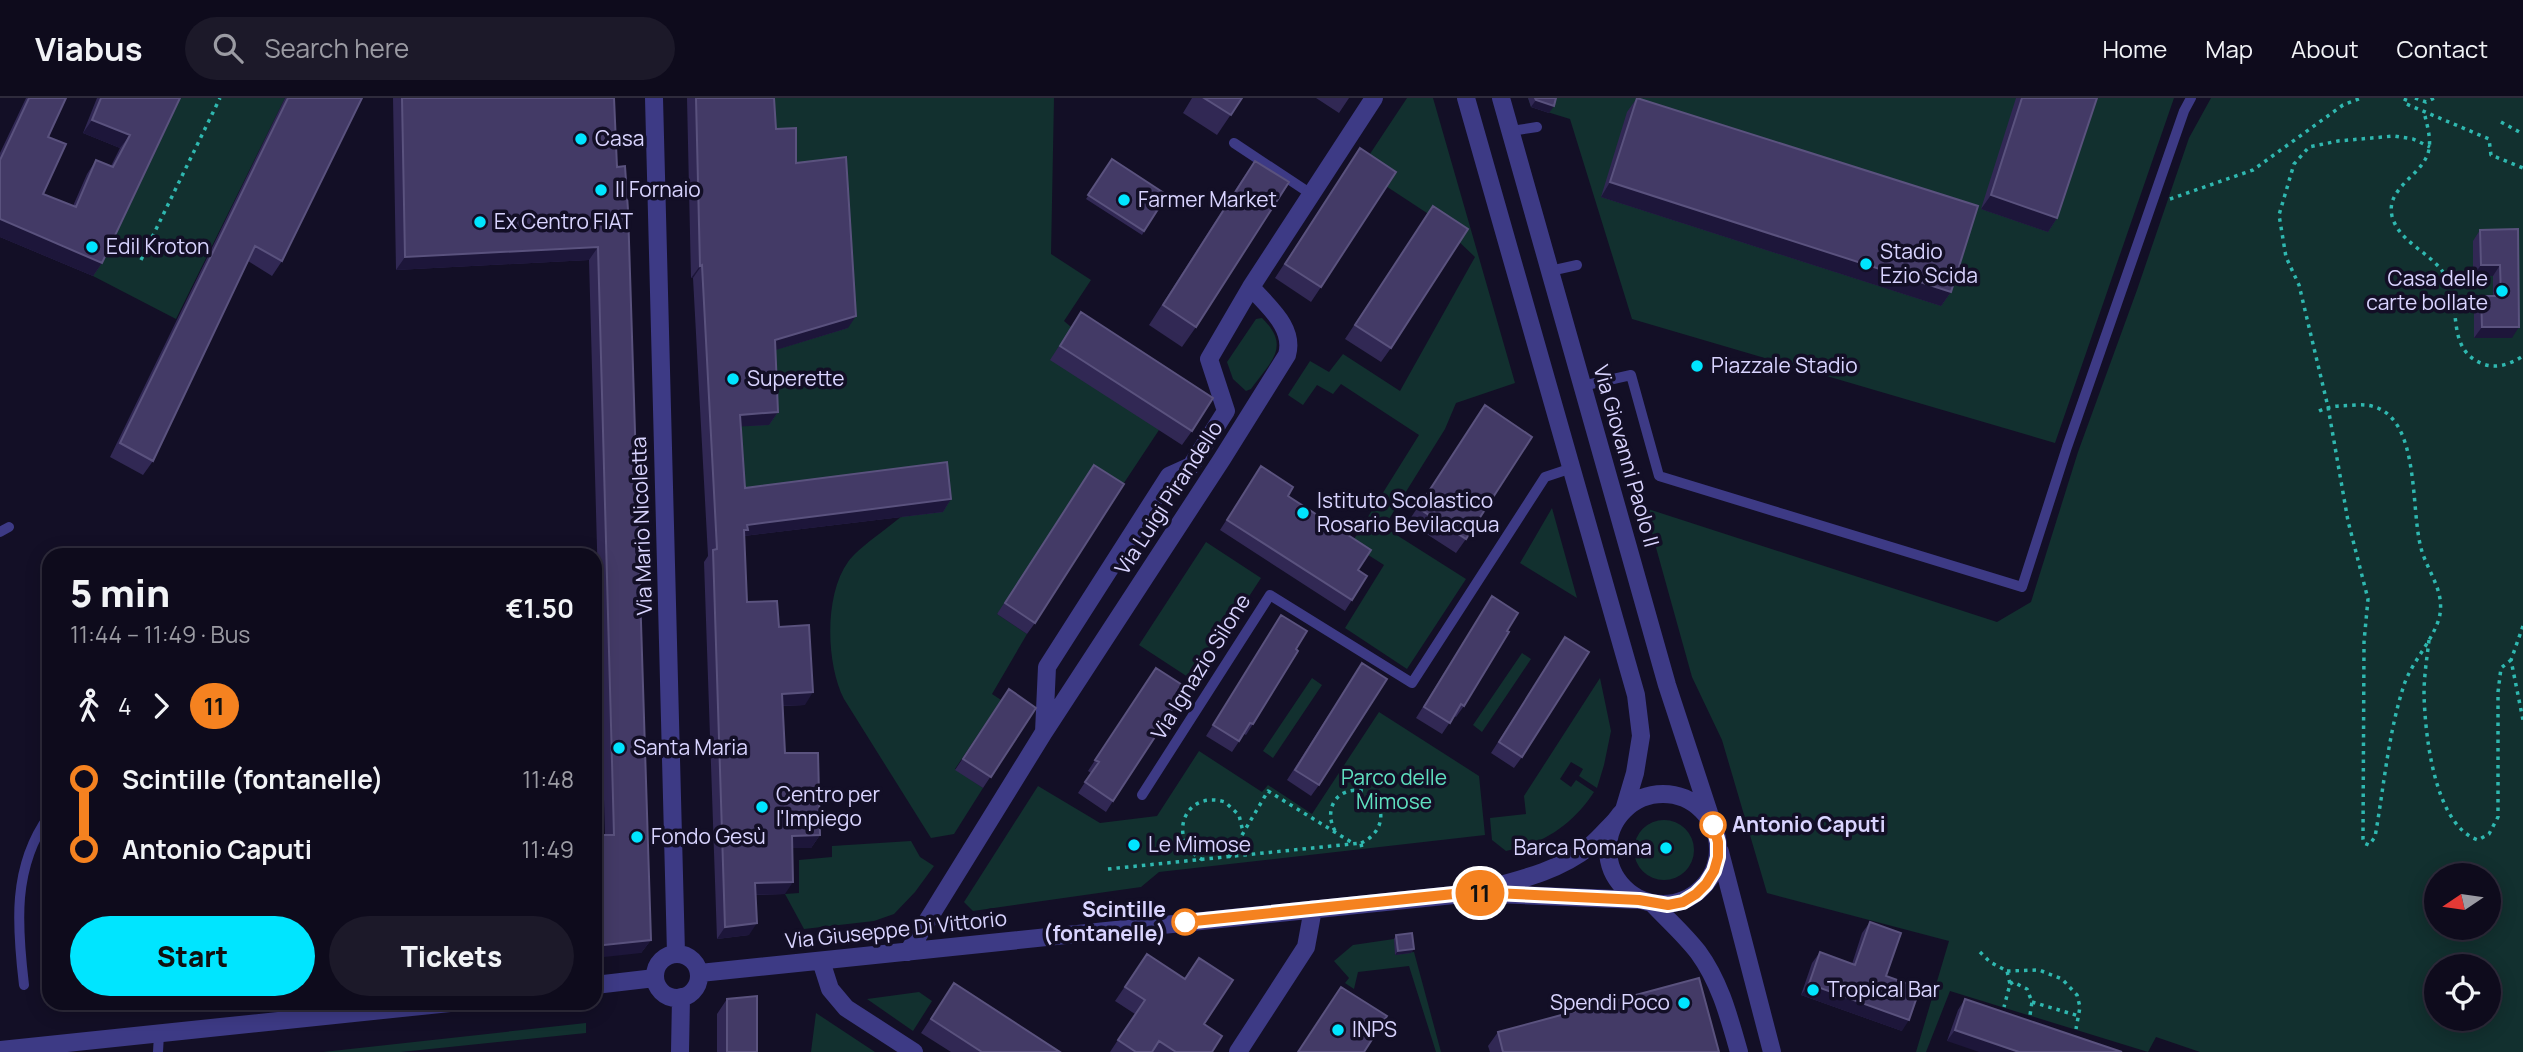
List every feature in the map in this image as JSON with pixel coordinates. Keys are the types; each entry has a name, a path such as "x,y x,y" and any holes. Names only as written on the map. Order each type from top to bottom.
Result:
{"street":[{"name":"Via Mario Nicoletta","path":"653,98 677,953"},
{"name":"Via Luigi Pirandello","path":"1044,732 1047,667 1169,476 1191,467 1226,411 1209,359 1251,287 1374,98"},
{"path":"1466,98 1636,695 1641,736 1635,773 1607,843 1610,865 1616,880 1628,893 1646,902 1698,952 1724,1000 1739,1052"},
{"name":"Via Giovanni Paolo II","path":"1502,98 1667,685 1715,833 1772,1052"},
{"name":"Via Luigi Pirandello","path":"908,951 1044,732 1287,355 1288,334 1251,287"},
{"path":"1650,795 1679,796 1693,803 1704,812 1715,833 1718,857 1714,871 1706,884 1683,902 1668,905 1473,892 1535,876 1566,862 1590,847 1635,801 1650,795"},
{"name":"Via Giuseppe Di Vittorio","path":"700,973 1473,892"},
{"path":"1238,1052 1306,947 1314,909"},
{"path":"677,953 690,957 700,973 693,992 681,998 661,991 655,978 659,964 677,953"},
{"path":"821,961 830,989 846,1008 914,1052"},
{"path":"602,984 655,978"},
{"path":"680,1052 681,998"},
{"path":"0,1050 384,1010"}],"lane":[{"path":"1582,386 1631,375 1659,476 2022,587 2067,447 2184,111 2191,98"},
{"path":"1511,131 1536,127"},
{"path":"1234,143 1311,194"},
{"path":"1550,271 1577,265"},
{"name":"Via Ignazio Silone","path":"1142,795 1270,595 1412,683 1545,478 1572,468"},
{"path":"24,985 18,933 18,897 27,855 42,825"},
{"path":"158,1052 159,1034"}],"path":[{"path":"141,260 220,98"},
{"path":"2169,199 2253,170 2343,105 2361,98"},
{"path":"2406,98 2404,103 2489,139 2491,155 2523,168"},
{"path":"2415,98 2426,102 2434,98"},
{"path":"2425,116 2430,147 2426,158 2393,196 2392,215 2403,237 2429,256 2445,276 2455,302 2459,342 2465,352 2489,366 2514,362 2523,356"},
{"path":"2501,122 2523,134"},
{"path":"2319,411 2328,407 2370,404 2386,411 2404,436 2421,548 2440,594 2440,615 2413,662 2404,684 2392,734 2375,837 2369,845 2364,843 2364,642 2368,599 2348,521 2328,407 2299,285 2286,257 2279,215 2294,164 2309,147 2338,141 2394,136 2413,139 2430,147"},
{"path":"2523,626 2511,660 2523,720"},
{"path":"2429,638 2424,694 2432,766 2452,820 2467,836 2478,840 2489,834 2498,817 2498,692 2501,668 2511,660"},
{"path":"1229,857 1266,790 1352,844"},
{"path":"1108,869 1361,843 1378,829 1381,814 1377,802 1363,791 1346,791 1336,798 1330,813 1332,827 1336,833"},
{"path":"1204,860 1192,853 1183,831 1188,812 1199,803 1215,800 1231,805 1239,815 1243,834"},
{"path":"1361,843 1362,849"},
{"path":"1214,859 1214,866"},
{"path":"1980,951 1990,962 2007,971 2039,970 2062,979 2077,995 2080,1007 2076,1030"},
{"path":"2004,1007 2010,984 2007,971"},
{"path":"2010,984 2013,982 2027,989 2032,1002 2030,1015"},
{"path":"2032,1002 2079,1016"}],"green space":[{"path":"176,98 285,98 176,319 93,276"},
{"path":"765,98 1054,98 1051,254 1091,280 1064,321 1159,430 1116,495 997,614 1027,634 992,694 1001,700 955,769 983,788 954,834 931,838 844,699 831,649 831,611 840,576 848,562 859,551 902,516 737,500 719,428 787,176 768,142"},
{"path":"1407,98 1433,98 1515,383 1456,403 1445,429 1384,527 1466,579 1407,669 1345,628 1384,565 1351,544 1419,435 1341,384 1333,394 1317,385 1303,405 1288,395 1310,361 1329,372 1343,354 1400,391 1475,257 1433,217 1360,169"},
{"name":"Stadio Ezio Scida","path":"1528,98 2174,98 2055,443 1632,319 1570,119 1531,107"},
{"path":"2211,98 2523,98 2523,1052 2200,1052 2156,1037 2148,1052 1950,991 1926,1052 1916,1052 1949,941 1767,893 1722,740 1692,677 1645,508 1997,622 2031,602 2078,452 2189,138"},
{"path":"1262,318 1271,328 1277,346 1271,362 1251,389 1246,391 1233,379 1227,362 1256,319"},
{"path":"1552,508 1577,598 1520,563"},
{"path":"1206,542 1261,578 1194,681 1139,645"},
{"path":"1522,653 1531,659 1482,732 1473,725"},
{"path":"1312,678 1322,685 1273,758 1263,751"},
{"path":"1600,678 1611,731 1597,788 1579,776 1583,769 1571,762 1560,779 1571,787 1576,780 1594,792 1586,803 1567,823 1545,838 1506,851 1492,840 1490,818 1526,814 1524,796"},
{"name":"Parco delle Mimose","path":"1379,712 1479,776 1485,835 1159,872 1141,887 973,911 964,902 1038,786 1100,823 1157,816 1199,751 1262,792 1268,785 1312,814"},
{"path":"1658,820 1670,820 1686,828 1692,838 1692,862 1686,872 1670,880 1658,880 1642,872 1634,856 1634,844 1642,828"},
{"path":"911,841 920,857 934,866 894,914 874,921 804,929 785,894 799,893 799,860 832,857 832,846"},
{"path":"1394,939 1396,954 1414,952 1441,1052 1436,1052 1409,966 1358,972 1354,989 1345,983 1349,978 1334,961 1353,945"},
{"path":"919,992 932,1001 913,1031 867,999"},
{"path":"816,1013 875,1052 811,1052"},
{"path":"586,1023 586,1033 401,1052 323,1052"}],"building":[{"path":"29,98 66,98 48,137 66,144 43,194 76,207 96,160 113,167 130,135 92,120 101,98 180,98 102,263 0,219 0,160"},
{"path":"288,98 362,98 282,261 255,246 153,461 120,443"},
{"path":"402,98 614,98 617,167 625,166 628,210 651,940 602,945 602,835 614,835 598,247 405,257"},
{"path":"696,98 774,98 776,129 796,128 796,163 846,157 856,316 775,340 778,412 740,415 745,488 947,462 951,499 747,525 748,530 744,530 747,602 777,601 779,627 809,625 813,692 782,694 785,753 818,753 820,835 792,836 793,882 755,883 757,923 725,927 713,550 717,549 702,265 700,266"},
{"path":"1204,98 1242,98 1231,115"},
{"path":"1535,98 1556,98 1554,106"},
{"path":"1637,98 1978,206 1951,292 1610,182"},
{"path":"2022,98 2097,98 2057,218 1991,195"},
{"path":"1360,148 1396,172 1321,287 1285,264"},
{"path":"1112,159 1167,195 1144,231 1088,195"},
{"path":"1255,161 1289,182 1196,327 1163,305"},
{"path":"1433,206 1468,229 1391,348 1355,325"},
{"name":"Casa delle carte bollate","path":"2518,229 2519,327 2482,327 2481,296 2501,296 2500,265 2481,265 2480,230"},
{"path":"1081,312 1213,398 1192,431 1060,346"},
{"path":"1485,405 1532,437 1466,539 1418,508"},
{"path":"1094,465 1124,484 1035,623 1005,603"},
{"path":"1261,466 1293,487 1288,496 1371,550 1358,570 1367,576 1352,600 1227,520"},
{"path":"1492,596 1518,613 1464,706 1461,704 1450,723 1424,707"},
{"path":"1281,615 1307,631 1296,649 1298,651 1253,724 1250,723 1239,741 1213,725"},
{"path":"1565,637 1589,652 1522,757 1499,742"},
{"path":"1362,663 1387,679 1319,785 1295,770"},
{"path":"1156,668 1187,688 1113,801 1085,782 1099,762 1095,760"},
{"path":"1009,689 1036,708 991,777 963,759"},
{"path":"1870,922 1901,933 1886,976 1920,988 1909,1020 1809,984 1820,952 1855,965"},
{"path":"1412,933 1414,949 1398,951 1396,935"},
{"path":"1147,954 1185,979 1199,958 1233,980 1204,1024 1222,1036 1212,1052 1176,1052 1159,1041 1152,1052 1136,1052 1118,1040 1145,1000 1125,987"},
{"path":"1699,978 1719,1052 1503,1052 1498,1032"},
{"path":"954,983 1060,1052 982,1052 931,1019"},
{"name":"INPS","path":"1341,987 1387,1016 1364,1052 1298,1052"},
{"path":"757,996 757,1052 727,1052 727,999"},
{"path":"1965,999 2122,1052 2019,1052 1955,1030"}],"bus line":[{"name":"11","path":"1185,922 1473,892 1639,900 1668,905 1683,902 1696,894 1714,871 1718,842 1713,825"}],"place":[{"name":"Casa","path":"581,139"},
{"name":"Il Fornaio","path":"601,190"},
{"name":"Farmer Market","path":"1124,200"},
{"name":"Ex Centro FIAT","path":"480,222"},
{"name":"Edil Kroton","path":"92,247"},
{"name":"Stadio Ezio Scida","path":"1866,264"},
{"name":"Casa delle carte bollate","path":"2502,291"},
{"name":"Piazzale Stadio","path":"1697,366"},
{"name":"Superette","path":"733,379"},
{"name":"Istituto Scolastico Rosario Bevilacqua","path":"1303,513"},
{"name":"Santa Maria","path":"619,748"},
{"name":"Centro per l'Impiego","path":"762,807"},
{"name":"Antonio Caputi","path":"1713,825"},
{"name":"Fondo Gesù","path":"637,837"},
{"name":"Le Mimose","path":"1134,845"},
{"name":"Barca Romana","path":"1666,848"},
{"name":"Scintille (fontanelle)","path":"1185,922"},
{"name":"Tropical Bar","path":"1813,990"},
{"name":"Spendi Poco","path":"1684,1003"},
{"name":"INPS","path":"1338,1030"}]}
